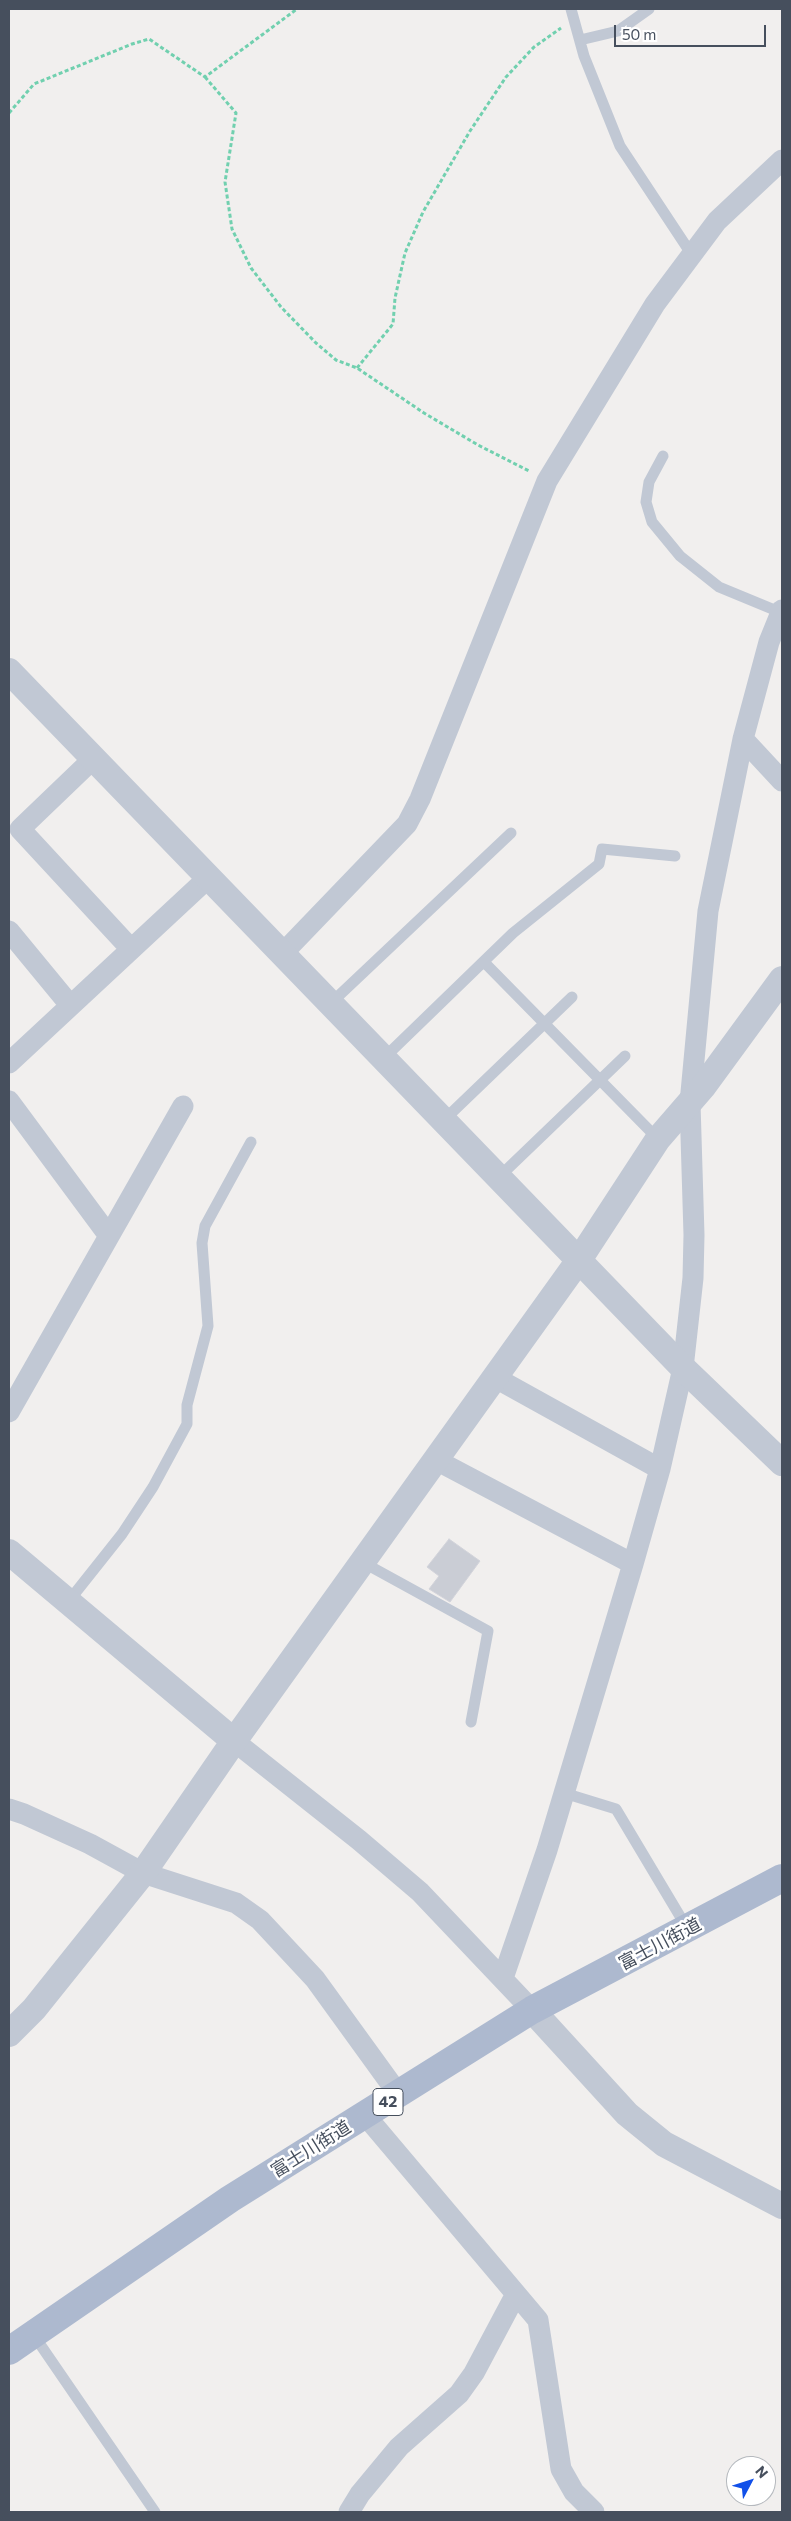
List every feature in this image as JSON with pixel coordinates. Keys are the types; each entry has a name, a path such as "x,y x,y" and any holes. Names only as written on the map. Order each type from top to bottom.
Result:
{"main road":[{"name":"富士川街道","path":"9,2351 230,2199 532,2010 688,1930 782,1878"}],"street":[{"path":"283,953 407,824 420,799 547,481 656,304 717,221 782,160"},
{"path":"502,1978 547,1850 632,1564 660,1469 683,1368 693,1278 694,1235 690,1103 708,911 743,738 769,642 782,612"},
{"path":"9,671 683,1368 782,1462"},
{"path":"743,738 782,781"},
{"path":"94,758 20,829 131,949"},
{"path":"9,1062 209,877"},
{"path":"9,931 70,1005"},
{"path":"9,2034 34,2009 143,1874 234,1741 579,1260 658,1139 690,1103 782,979"},
{"path":"9,1102 109,1236"},
{"path":"9,1412 183,1106"},
{"path":"494,1377 660,1469"},
{"path":"436,1460 632,1564"},
{"path":"9,1552 234,1741 359,1840 420,1892 627,2114 664,2144 782,2206"},
{"path":"9,1809 90,1844 143,1874 236,1902 260,1920 314,1979 399,2095"},
{"path":"365,2115 538,2320 560,2469 574,2492 594,2512"},
{"path":"349,2512 360,2494 399,2447 459,2394 474,2373 516,2294"}],"lane":[{"path":"580,40 618,31 649,9"},
{"path":"573,14 580,40 620,146 692,255"},
{"path":"663,456 649,482 646,502 652,522 680,556 719,587 782,612"},
{"path":"331,1003 511,833"},
{"path":"384,1058 513,933 599,864 602,849 675,856"},
{"path":"484,962 658,1139"},
{"path":"444,1120 572,997"},
{"path":"499,1177 625,1056"},
{"path":"68,1602 122,1534 153,1487 187,1424 187,1406 208,1326 202,1243 205,1226 251,1142"},
{"path":"364,1562 488,1631 471,1722"},
{"path":"564,1793 616,1809 688,1930"},
{"path":"32,2334 155,2512"}],"path":[{"path":"205,77 297,9"},
{"path":"356,368 393,324 395,298 405,253 423,212 470,131 506,77 534,48 573,14"},
{"path":"9,113 34,84 132,44 149,39 205,77 236,113 224,182 232,229 251,268 281,307 316,343 336,360 356,368 424,414 478,445 547,481"}],"building":[{"path":"449,1539 480,1561 450,1602 429,1589 439,1576 427,1567"}]}
